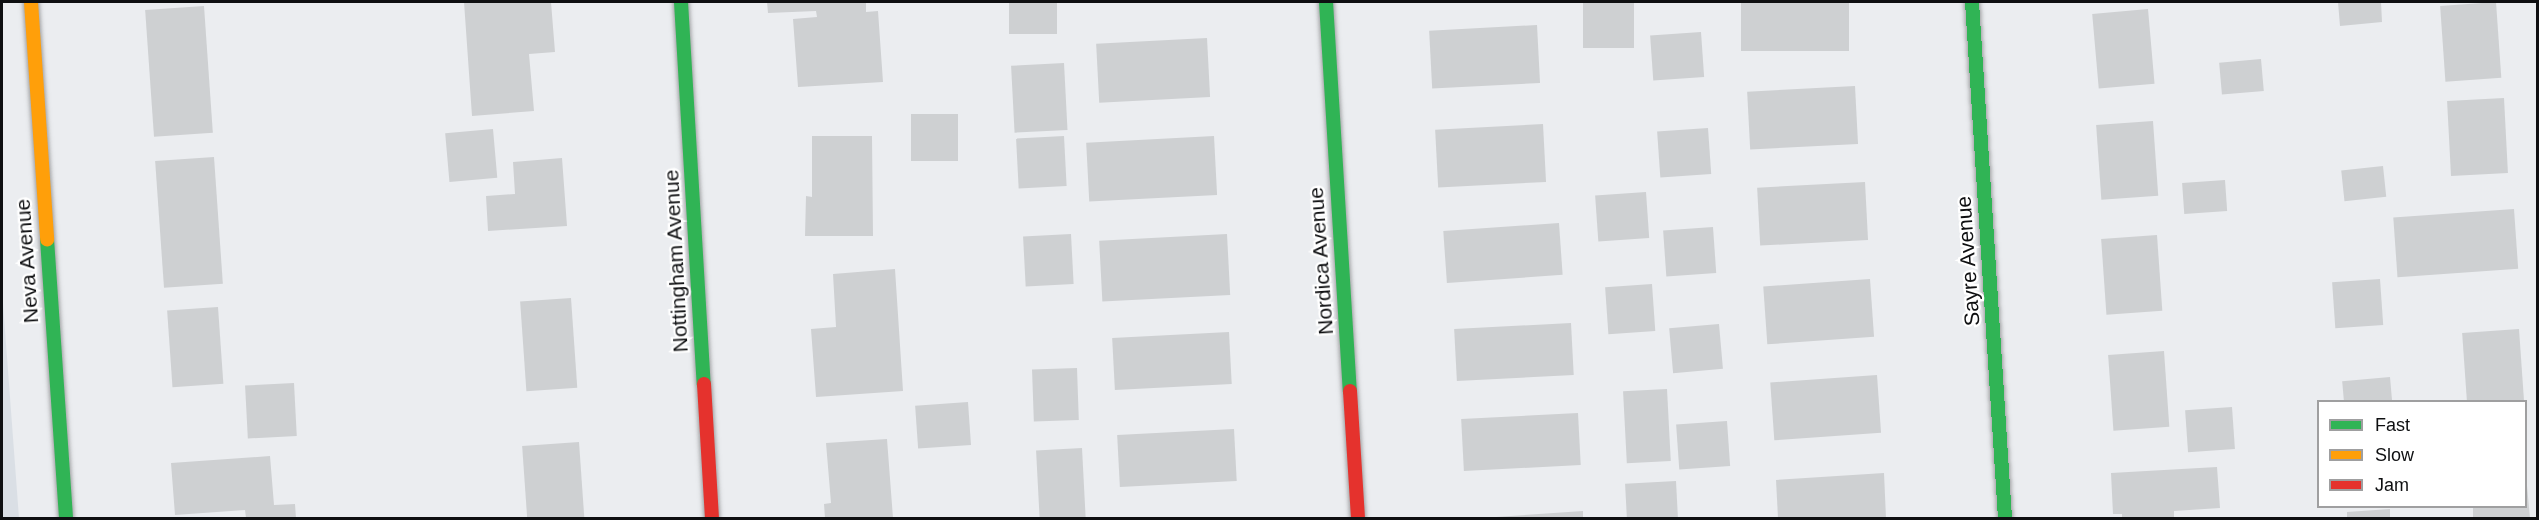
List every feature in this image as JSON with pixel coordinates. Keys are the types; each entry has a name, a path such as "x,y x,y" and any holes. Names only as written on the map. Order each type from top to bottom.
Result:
{"street":[{"name":"Neva Avenue","path":"31,2 66,519"},
{"name":"Nottingham Avenue","path":"681,2 712,519"},
{"name":"Nordica Avenue","path":"1326,2 1358,519"},
{"name":"Sayre Avenue","path":"1972,2 2005,519"}],"shaded area":[{"path":"2,290 19,518 2,518"}],"building":[{"path":"464,2 551,2 555,52 529,54 534,111 472,116"},
{"path":"767,2 866,2 866,12 878,11 883,82 798,87 793,19 817,17 816,11 768,13"},
{"path":"1009,2 1057,2 1057,34 1009,34"},
{"path":"1583,2 1634,2 1634,48 1583,48"},
{"path":"1741,2 1849,2 1849,51 1741,51"},
{"path":"2338,2 2381,2 2382,22 2340,26"},
{"path":"2496,2 2501,78 2445,82 2440,6"},
{"path":"204,6 213,133 154,137 145,10"},
{"path":"2148,9 2155,84 2099,89 2092,14"},
{"path":"1537,25 1540,83 1432,89 1429,31"},
{"path":"1701,32 1704,77 1653,80 1650,36"},
{"path":"1207,38 1210,97 1099,103 1096,44"},
{"path":"2261,59 2264,91 2222,95 2219,63"},
{"path":"1064,63 1068,130 1015,133 1011,66"},
{"path":"1855,86 1858,144 1750,150 1747,92"},
{"path":"2504,98 2508,173 2451,176 2447,101"},
{"path":"911,114 958,114 958,161 911,161"},
{"path":"2153,121 2158,196 2101,200 2096,125"},
{"path":"1543,124 1546,182 1438,188 1435,130"},
{"path":"1708,128 1711,174 1660,177 1657,132"},
{"path":"493,129 497,178 449,182 445,133"},
{"path":"812,136 872,136 873,236 805,236 806,196 812,197"},
{"path":"1064,136 1067,186 1019,188 1016,139"},
{"path":"1214,136 1217,195 1089,202 1086,143"},
{"path":"214,157 223,284 164,288 155,161"},
{"path":"562,158 567,226 488,231 486,196 515,194 513,162"},
{"path":"2383,166 2386,197 2344,201 2341,170"},
{"path":"2225,180 2227,211 2184,214 2182,183"},
{"path":"1865,182 1868,240 1760,246 1757,188"},
{"path":"1646,192 1649,238 1598,241 1595,196"},
{"path":"2514,209 2518,269 2397,277 2393,217"},
{"path":"1559,223 1563,275 1447,283 1443,231"},
{"path":"1713,227 1716,273 1666,276 1663,230"},
{"path":"1071,234 1074,284 1026,286 1023,237"},
{"path":"1227,234 1230,295 1102,302 1099,241"},
{"path":"2157,235 2162,311 2106,315 2101,239"},
{"path":"895,269 903,391 816,397 811,329 836,327 833,274"},
{"path":"1870,279 1874,337 1767,344 1763,286"},
{"path":"2380,279 2383,325 2335,328 2332,282"},
{"path":"1652,284 1655,331 1608,334 1605,287"},
{"path":"571,298 577,388 526,391 520,302"},
{"path":"218,307 223,384 172,387 167,311"},
{"path":"1571,323 1574,375 1457,381 1454,329"},
{"path":"1719,324 1723,369 1673,373 1669,328"},
{"path":"2519,329 2524,400 2467,400 2462,333"},
{"path":"1229,332 1232,384 1115,390 1112,338"},
{"path":"2164,351 2169,427 2113,431 2108,355"},
{"path":"1077,368 1079,420 1034,422 1032,370"},
{"path":"1877,375 1881,433 1774,440 1770,382"},
{"path":"2390,377 2392,400 2344,400 2342,381"},
{"path":"294,383 297,436 248,438 245,386"},
{"path":"1667,389 1671,461 1627,463 1623,391"},
{"path":"968,402 971,445 918,449 915,406"},
{"path":"2232,407 2235,449 2188,452 2185,410"},
{"path":"1578,413 1581,465 1464,471 1461,419"},
{"path":"1727,421 1730,466 1679,469 1676,425"},
{"path":"1234,429 1237,481 1120,487 1117,435"},
{"path":"887,439 893,518 825,518 824,504 831,503 826,443"},
{"path":"579,442 584,518 527,518 522,446"},
{"path":"1082,448 1086,518 1040,518 1036,450"},
{"path":"270,456 274,505 295,504 296,518 246,518 245,510 175,515 171,463"},
{"path":"2217,467 2220,508 2174,511 2174,518 2122,518 2122,514 2113,514 2111,473"},
{"path":"1884,473 1886,518 1778,518 1776,480"},
{"path":"1676,481 1678,518 1627,518 1625,484"},
{"path":"2527,486 2530,518 2473,518 2473,508 2527,508"},
{"path":"2390,509 2390,518 2347,518 2347,512"},
{"path":"1583,511 1583,518 1496,518 1496,517"}],"traffic: fast":[{"path":"681,2 704,384"},
{"path":"1326,2 1350,391"},
{"path":"1972,2 2005,518"},
{"path":"47,239 66,518"}],"traffic: slow":[{"path":"31,2 47,239"}],"traffic: jam":[{"path":"704,384 712,518"},
{"path":"1350,391 1358,518"}]}
